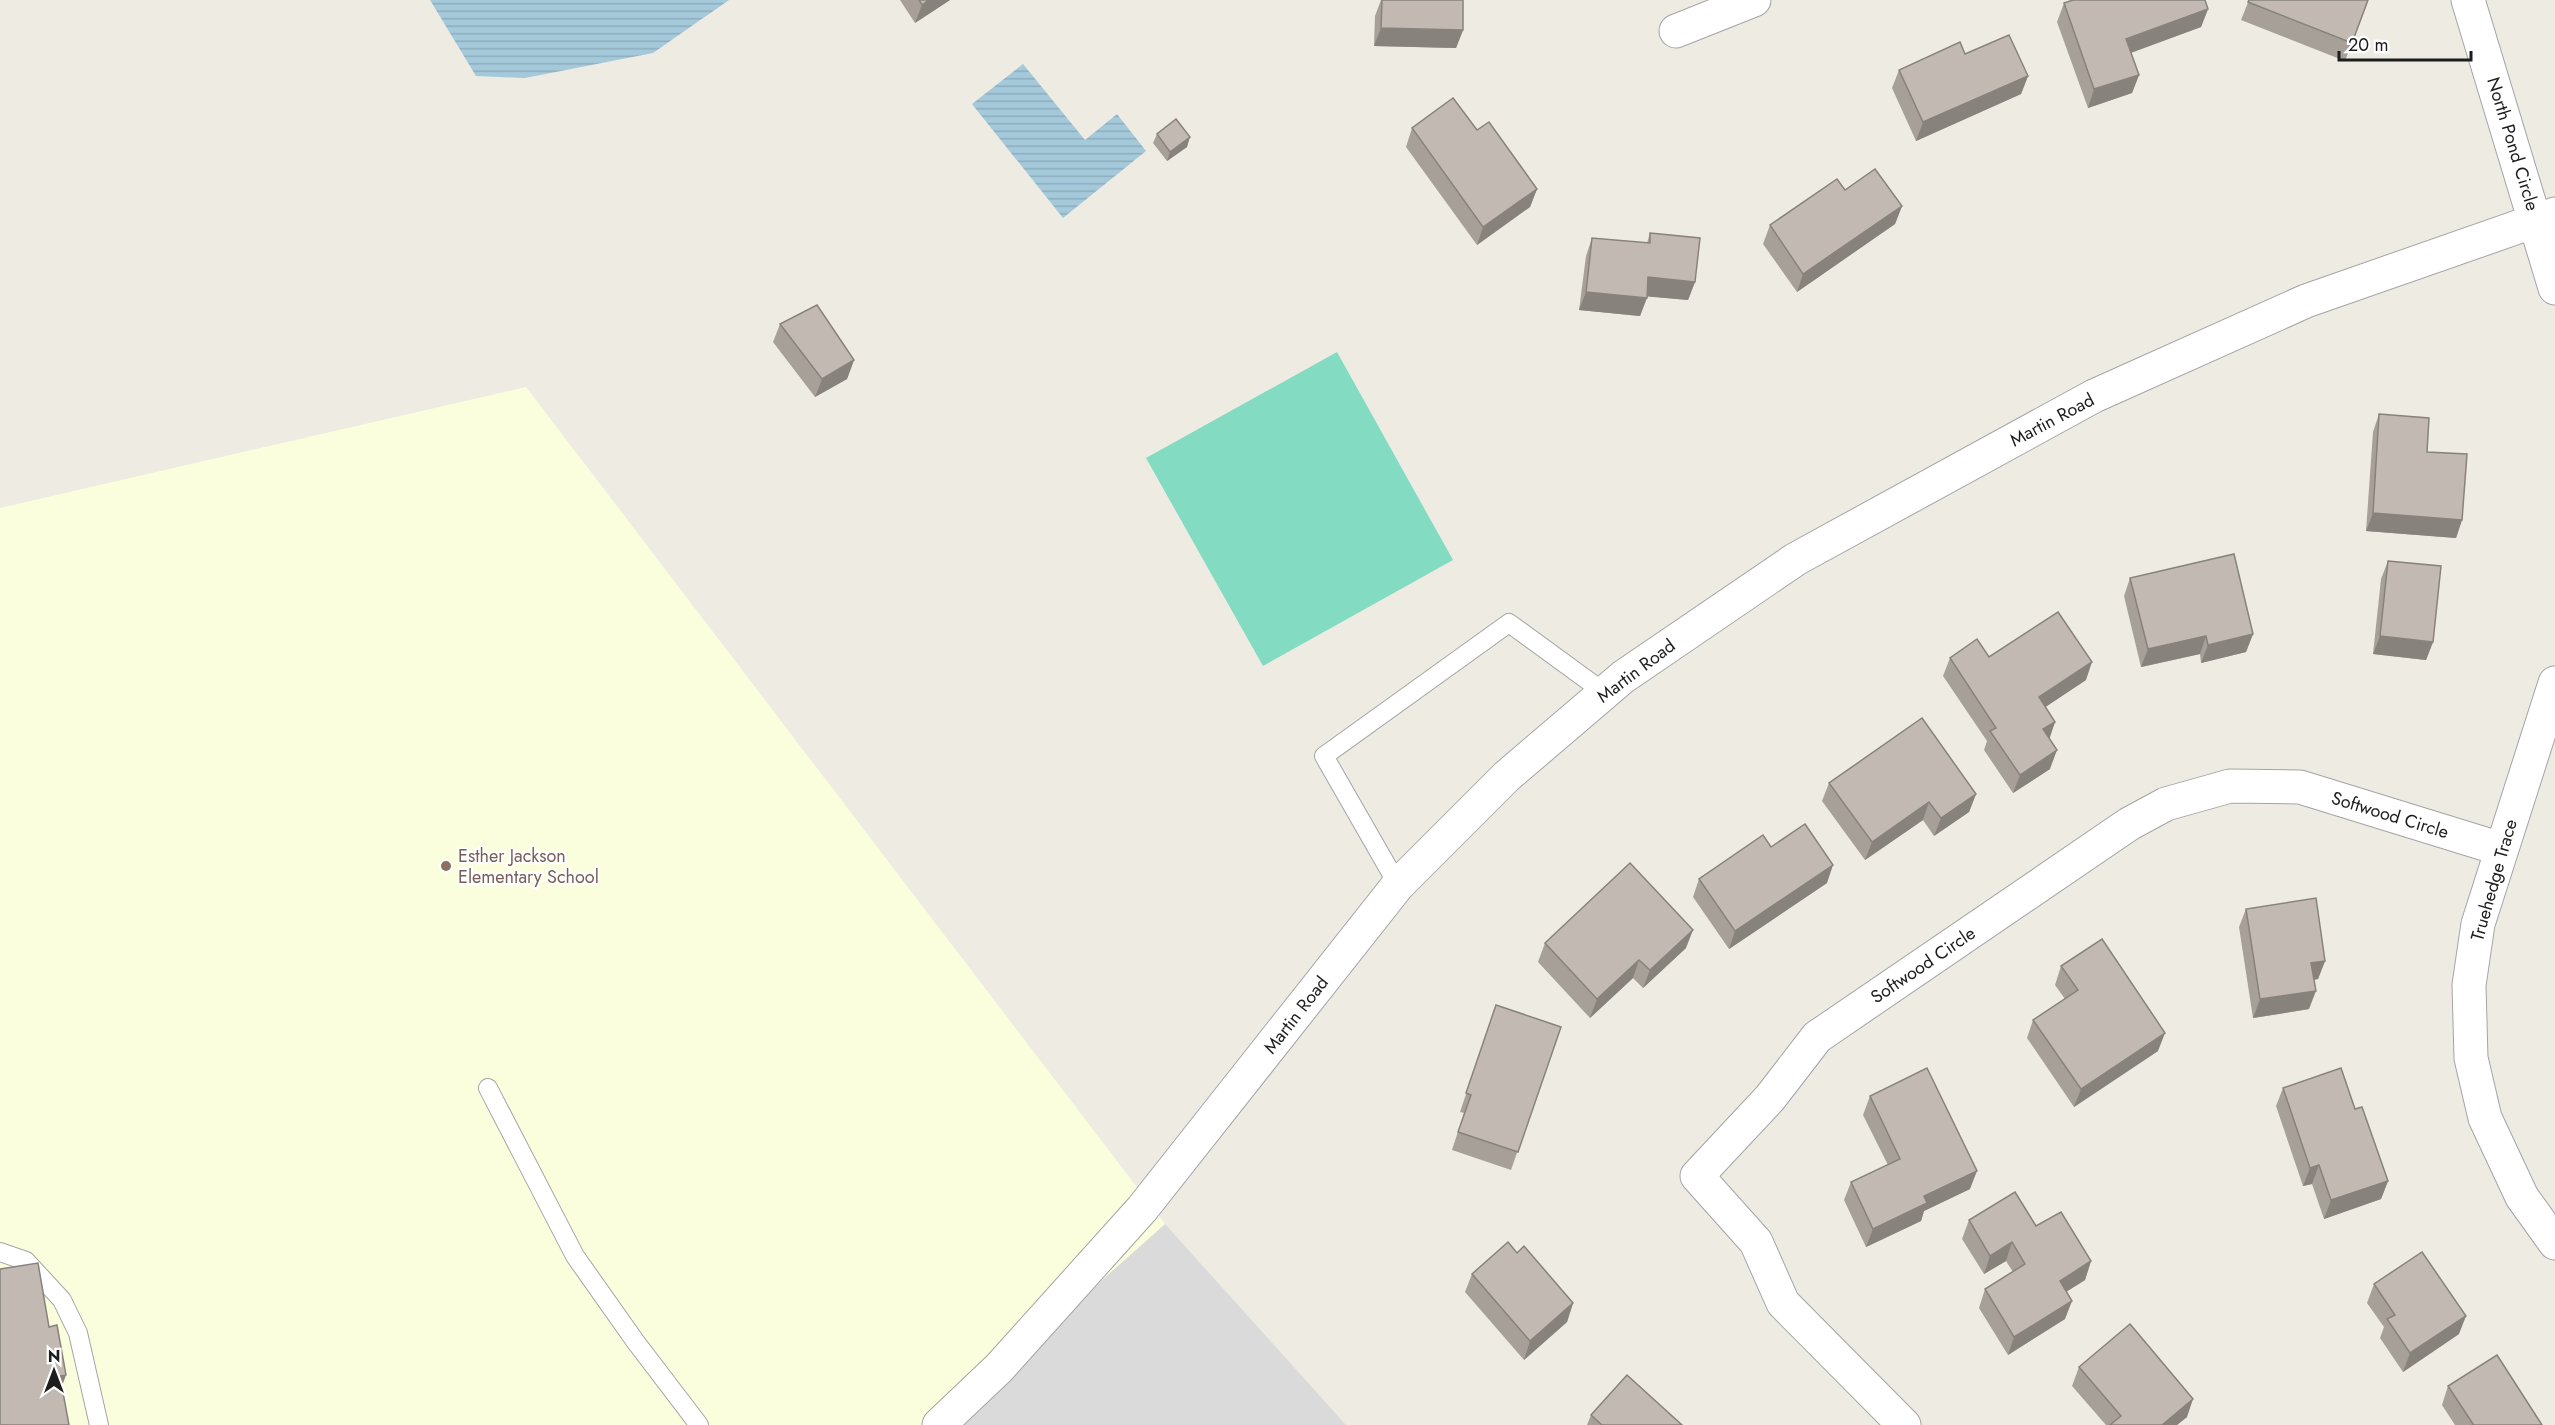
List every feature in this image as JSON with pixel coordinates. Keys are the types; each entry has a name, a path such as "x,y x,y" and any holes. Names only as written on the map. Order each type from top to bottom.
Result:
{"street":[{"path":"1676,31 1754,0"},
{"name":"North Pond Circle","path":"2468,0 2545,217"},
{"path":"2545,217 2555,288"},
{"name":"Martin Road","path":"939,1425 999,1368 1142,1209 1398,885 1507,776 1623,677 1796,559 2094,396 2306,301 2545,217"},
{"name":"Truehedge Trace","path":"2555,683 2478,924 2469,984 2471,1058 2485,1118 2522,1197 2555,1243"},
{"name":"Softwood Circle","path":"1904,1425 1783,1302 1756,1242 1698,1176 1770,1098 1817,1037 2129,824 2166,804 2219,789 2230,786 2301,787 2501,849"}],"lane":[{"path":"1398,885 1324,756 1509,623 1605,693"},
{"path":"488,1088 575,1256 635,1341 699,1425"},
{"path":"0,1252 26,1261 62,1300 78,1333 99,1425"}],"shaded area":[{"name":"Esther Jackson Elementary School","path":"526,387 1165,1224 939,1425 0,1425 0,508"},
{"path":"1165,1224 1346,1425 939,1425"}],"green space":[{"path":"1337,352 1453,560 1263,666 1146,458"}],"water":[{"path":"430,0 729,0 653,53 525,78 476,76"},
{"path":"1023,64 1085,140 1117,114 1146,151 1063,218 972,104"}],"building":[{"path":"919,0 929,0 922,5"},
{"path":"1382,0 1463,0 1463,30 1381,28"},
{"path":"2073,0 2205,0 2208,9 2126,39 2139,75 2094,89 2064,3"},
{"path":"2249,0 2368,0 2352,43 2248,2"},
{"path":"2009,35 2028,76 1923,122 1899,70 1960,42 1965,54"},
{"path":"1453,98 1477,130 1489,122 1537,189 1483,227 1412,128"},
{"path":"1176,119 1190,137 1170,152 1157,134"},
{"path":"1875,169 1902,206 1803,274 1770,225 1837,179 1845,190"},
{"path":"1650,233 1700,238 1695,282 1648,277 1647,298 1586,292 1592,238 1650,243"},
{"path":"817,305 854,360 822,379 780,324"},
{"path":"2379,414 2429,418 2427,452 2467,454 2462,520 2373,513"},
{"path":"2234,554 2253,634 2208,645 2206,636 2148,649 2130,578"},
{"path":"2388,561 2441,566 2433,642 2380,636"},
{"path":"2058,612 2092,662 2039,697 2055,722 2043,729 2057,750 2020,775 1990,731 1996,728 1950,658 1977,639 1989,657"},
{"path":"1922,718 1976,794 1941,818 1929,802 1872,842 1829,783"},
{"path":"1805,824 1833,865 1735,931 1699,879 1763,835 1771,847"},
{"path":"1630,863 1693,930 1650,970 1639,960 1597,999 1545,943"},
{"path":"2316,898 2325,961 2311,963 2316,991 2260,999 2246,909"},
{"path":"2102,939 2165,1033 2081,1089 2033,1020 2078,990 2061,966"},
{"path":"1496,1005 1561,1027 1518,1152 1458,1132 1471,1095 1466,1093"},
{"path":"1927,1068 1977,1171 1924,1196 1927,1203 1873,1229 1851,1182 1900,1159 1870,1096"},
{"path":"2341,1068 2355,1109 2362,1107 2388,1181 2331,1200 2319,1165 2310,1168 2283,1088"},
{"path":"2015,1192 2036,1226 2061,1212 2091,1261 2060,1281 2072,1301 2014,1337 1985,1289 2025,1264 2012,1242 1990,1256 1969,1220"},
{"path":"1508,1242 1517,1253 1524,1246 1573,1303 1530,1341 1472,1274"},
{"path":"2422,1252 2466,1316 2410,1353 2387,1319 2395,1315 2374,1284"},
{"path":"38,1263 49,1327 57,1325 66,1375 60,1376 69,1425 0,1425 0,1269"},
{"path":"2130,1324 2193,1399 2162,1425 2110,1425 2121,1416 2079,1367"},
{"path":"2497,1355 2542,1425 2472,1425 2448,1386"},
{"path":"1627,1375 1682,1425 1602,1425 1591,1415"}],"place":[{"name":"Esther Jackson Elementary School","path":"446,866"}]}
